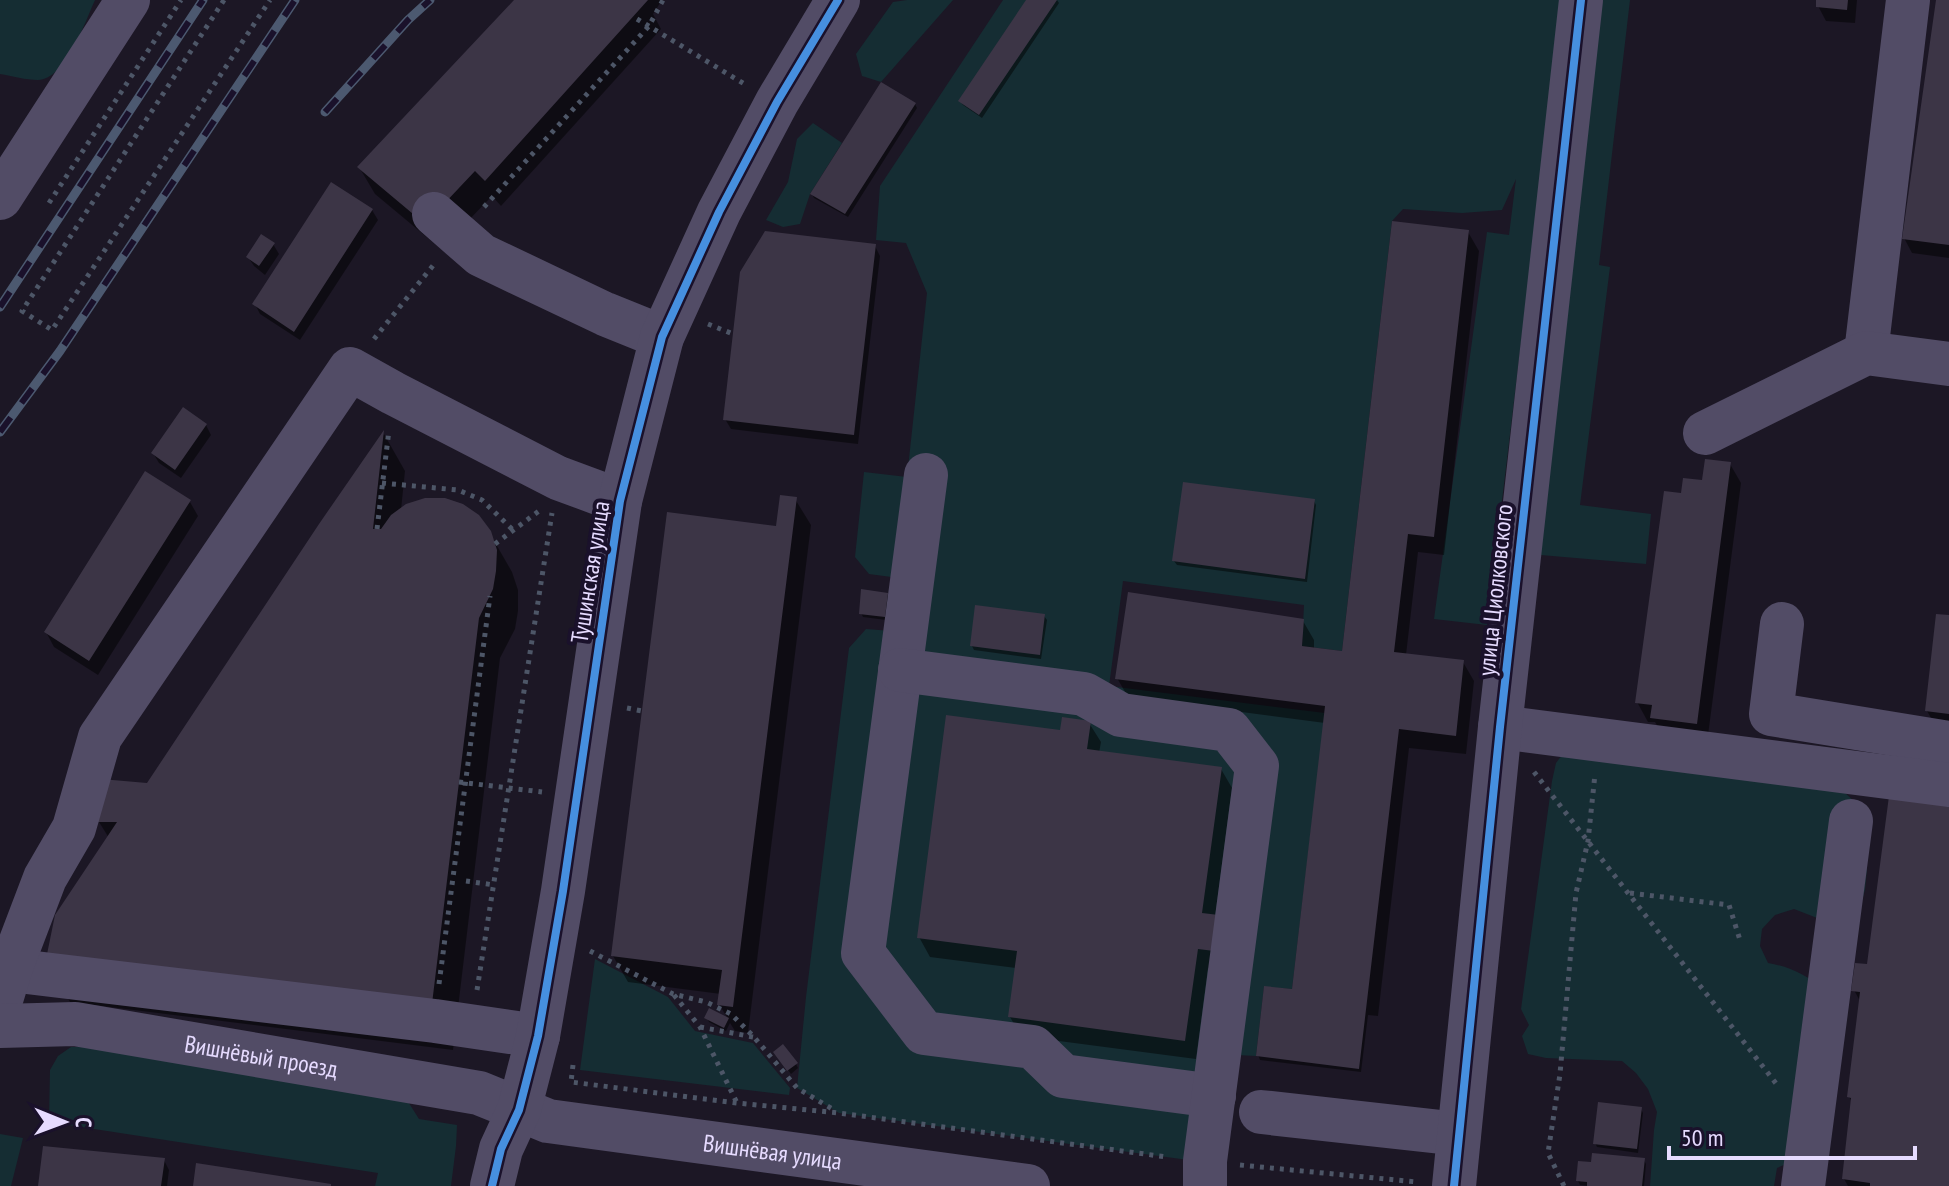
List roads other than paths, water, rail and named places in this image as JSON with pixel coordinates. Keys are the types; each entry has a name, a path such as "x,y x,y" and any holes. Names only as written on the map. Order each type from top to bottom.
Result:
{"street":[{"path":"0,198 128,0"},
{"name":"улица Циолковского","path":"1454,1186 1500,727 1581,0"},
{"path":"1866,353 1908,0"},
{"name":"Тушинская улица","path":"492,1186 501,1149 556,1044 563,891 620,501 662,337 719,212 777,102 840,5"},
{"path":"446,225 481,255 605,314 662,337"},
{"path":"1705,433 1866,353 1949,364"},
{"path":"556,1044 471,1026 5,986 45,878 74,828 100,737 350,369 558,478 620,501"},
{"path":"926,475 863,953 924,1033 1033,1047 1063,1076 1214,1096"},
{"path":"1782,624 1771,714 1949,743"},
{"path":"900,670 1084,694 1121,715 1229,730 1257,766 1205,1174"},
{"path":"1500,727 1949,785"},
{"path":"1803,1186 1851,821"},
{"name":"Вишнёвый проезд","path":"0,1026 75,1024 479,1093 519,1110"},
{"name":"Вишнёвая улица","path":"519,1110 548,1121 586,1128 1028,1186"},
{"path":"1261,1112 1459,1134"}],"railway":[{"path":"0,307 203,0"},
{"path":"0,432 60,351 295,0"},
{"path":"325,112 430,0"}]}
